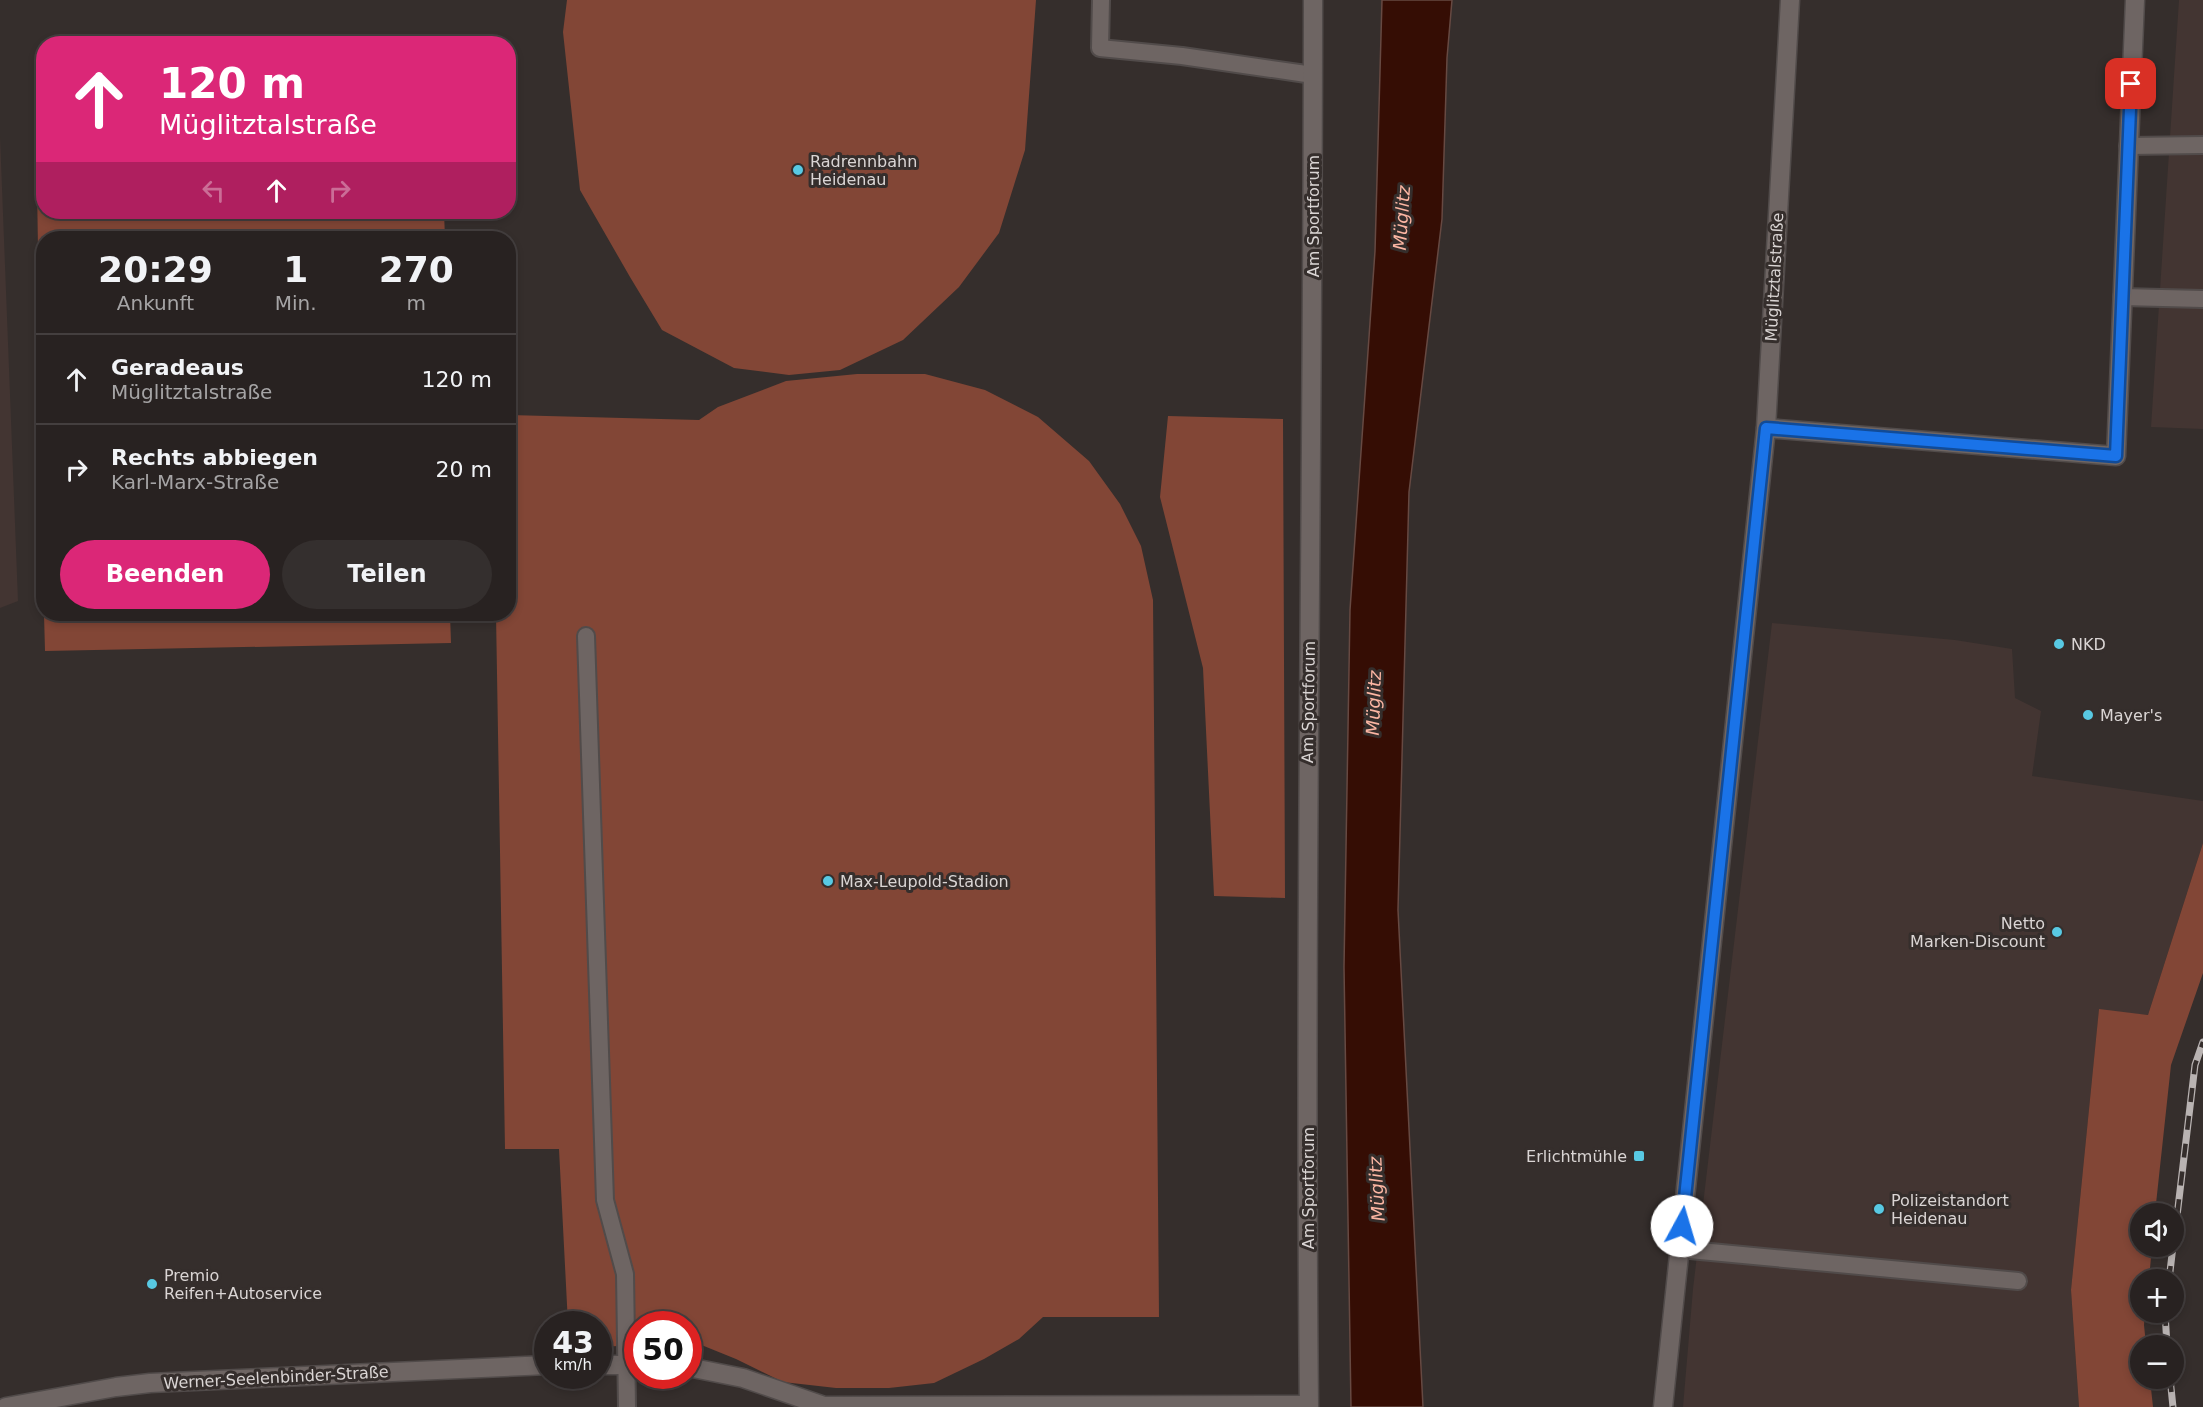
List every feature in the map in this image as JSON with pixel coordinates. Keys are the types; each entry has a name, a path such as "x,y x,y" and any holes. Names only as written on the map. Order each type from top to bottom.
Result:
{"street":[{"name":"Am Sportforum","path":"702,1370 742,1378 824,1406 1309,1406 1307,797 1313,274 1313,0"},
{"name":"Müglitztalstraße","path":"1663,1407 1766,428 1790,0"},
{"path":"1766,428 2116,456 2135,0"},
{"name":"Werner-Seelenbinder-Straße","path":"6,1407 150,1383 534,1366"}],"lane":[{"path":"1101,0 1100,48 1182,56 1313,75"},
{"path":"2128,146 2203,145"},
{"path":"2122,297 2203,299"},
{"path":"586,636 605,1200 625,1274 628,1311"},
{"path":"1679,1249 2018,1281"},
{"path":"627,1407 629,1389"}],"shaded area":[{"name":"Radrennbahn Heidenau","path":"567,0 1036,0 1025,150 999,233 959,287 903,340 840,370 789,375 734,368 662,330 580,190 563,32"},
{"path":"2179,0 2203,0 2203,429 2151,427"},
{"path":"35,54 36,54 36,119"},
{"path":"0,136 18,601 0,608"},
{"path":"38,219 444,219 445,231 38,231"},
{"name":"Max-Leupold-Stadion","path":"857,374 925,374 985,390 1038,417 1089,461 1120,504 1141,546 1153,600 1159,1317 1043,1317 1019,1339 934,1383 889,1388 836,1388 783,1382 702,1345 702,1311 624,1311 624,1346 612,1346 612,1311 567,1311 559,1149 505,1149 496,621 516,621 516,415 699,420 718,407 786,381"},
{"path":"1168,416 1283,419 1285,898 1214,896 1203,668 1160,497"},
{"path":"44,621 450,621 451,643 45,651"},
{"path":"1772,623 1955,640 2012,649 2015,698 2041,711 2032,776 2203,801 2203,843 2148,1015 2099,1010 2071,1290 2079,1407 1683,1407 1693,1289"},
{"path":"2203,843 2203,973 2171,1065 2156,1203 2130,1203 2130,1257 2151,1257 2150,1269 2130,1269 2130,1323 2144,1323 2145,1335 2130,1335 2130,1389 2151,1389 2153,1407 2079,1407 2071,1290 2099,1009 2148,1015"}],"water":[{"name":"Müglitz","path":"1382,0 1452,0 1447,58 1442,219 1409,492 1398,910 1423,1407 1351,1407 1344,967 1350,610 1375,251"}],"railway":[{"path":"2179,1203 2195,1065 2203,1042"},
{"path":"2170,1269 2172,1257"},
{"path":"2166,1323 2166,1335"},
{"path":"2171,1389 2173,1407"}],"place":[{"name":"Radrennbahn Heidenau","path":"798,170"},
{"name":"NKD","path":"2059,644"},
{"name":"Mayer's","path":"2088,715"},
{"name":"Max-Leupold-Stadion","path":"828,881"},
{"name":"Netto Marken-Discount","path":"2057,932"},
{"name":"Erlichtmühle","path":"1639,1156"},
{"name":"Polizeistandort Heidenau","path":"1879,1209"},
{"name":"Premio Reifen+Autoservice","path":"152,1284"}],"route":[{"path":"1682,1226 1766,428 2116,456 2131,84"}]}
